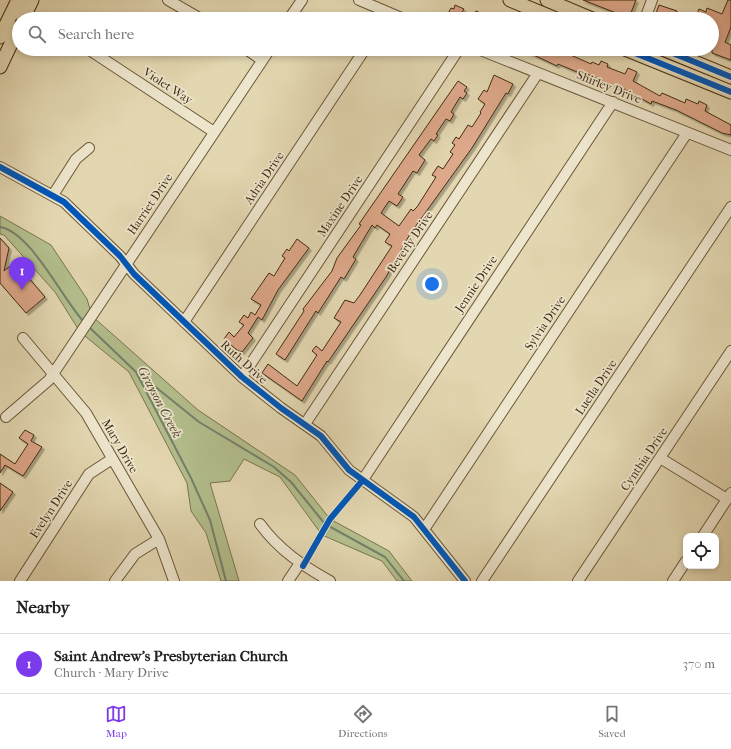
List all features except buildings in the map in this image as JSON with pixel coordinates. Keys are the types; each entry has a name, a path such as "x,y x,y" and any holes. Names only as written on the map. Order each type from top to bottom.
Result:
{"main road":[{"path":"12,12 18,0"},
{"path":"27,12 32,0"},
{"path":"510,0 543,4 569,12"},
{"path":"543,4 550,12"},
{"path":"0,37 12,12"},
{"path":"0,67 12,42"},
{"path":"644,56 731,92"},
{"path":"681,56 731,77"}],"street":[{"path":"168,0 189,12"},
{"path":"294,12 302,0"},
{"path":"359,0 380,12"},
{"path":"647,12 652,0"},
{"name":"Violet Way","path":"99,56 214,132"},
{"path":"256,56 262,60"},
{"name":"Harriet Drive","path":"6,417 49,380 265,56"},
{"name":"Adria Drive","path":"184,322 360,56"},
{"name":"Maxine Drive","path":"242,377 454,56"},
{"name":"Shirley Drive","path":"496,56 731,150"},
{"name":"Beverly Drive","path":"305,424 538,73"},
{"name":"Jennie Drive","path":"362,481 613,102"},
{"name":"Sylvia Drive","path":"424,528 687,133"},
{"path":"52,195 76,159 89,148"},
{"name":"Ruth Drive","path":"0,167 64,202 184,322 242,377 280,408 321,436 349,470 362,481 394,501 424,528 465,581"},
{"name":"Luella Drive","path":"482,581 731,207"},
{"name":"Mary Drive","path":"24,338 86,413 159,538 174,581"},
{"name":"Cynthia Drive","path":"578,581 731,351"},
{"path":"660,458 729,496 705,533"},
{"name":"Evelyn Drive","path":"20,581 89,474 112,459"},
{"path":"260,524 272,541 300,563 330,581"},
{"path":"115,581 135,554 159,538"},
{"path":"288,581 300,563"},
{"path":"673,581 683,566"}],"green space":[{"path":"0,216 51,245 87,299 92,316 198,410 295,475 330,519 389,551 412,581 397,581 382,561 322,535 280,477 244,459 230,481 210,483 239,581 221,581 206,533 191,511 187,483 129,372 80,332 55,292 4,235 0,234"}],"waterway":[{"name":"Grayson Creek","path":"0,227 12,232 35,253 84,322"},
{"name":"Grayson Creek","path":"88,326 136,372 191,478 210,520 226,581"},
{"path":"137,372 199,422 274,467 291,482 325,524 385,557 404,581"}],"cycle path":[{"path":"642,56 731,92"},
{"path":"680,56 731,77"},
{"path":"0,167 64,202 120,256 134,274 242,377 281,408 321,436 349,470 414,517 465,581"},
{"path":"303,566 330,519 362,481"}],"place":[{"name":"Saint Andrew's Presbyterian Church","path":"22,290"}]}
